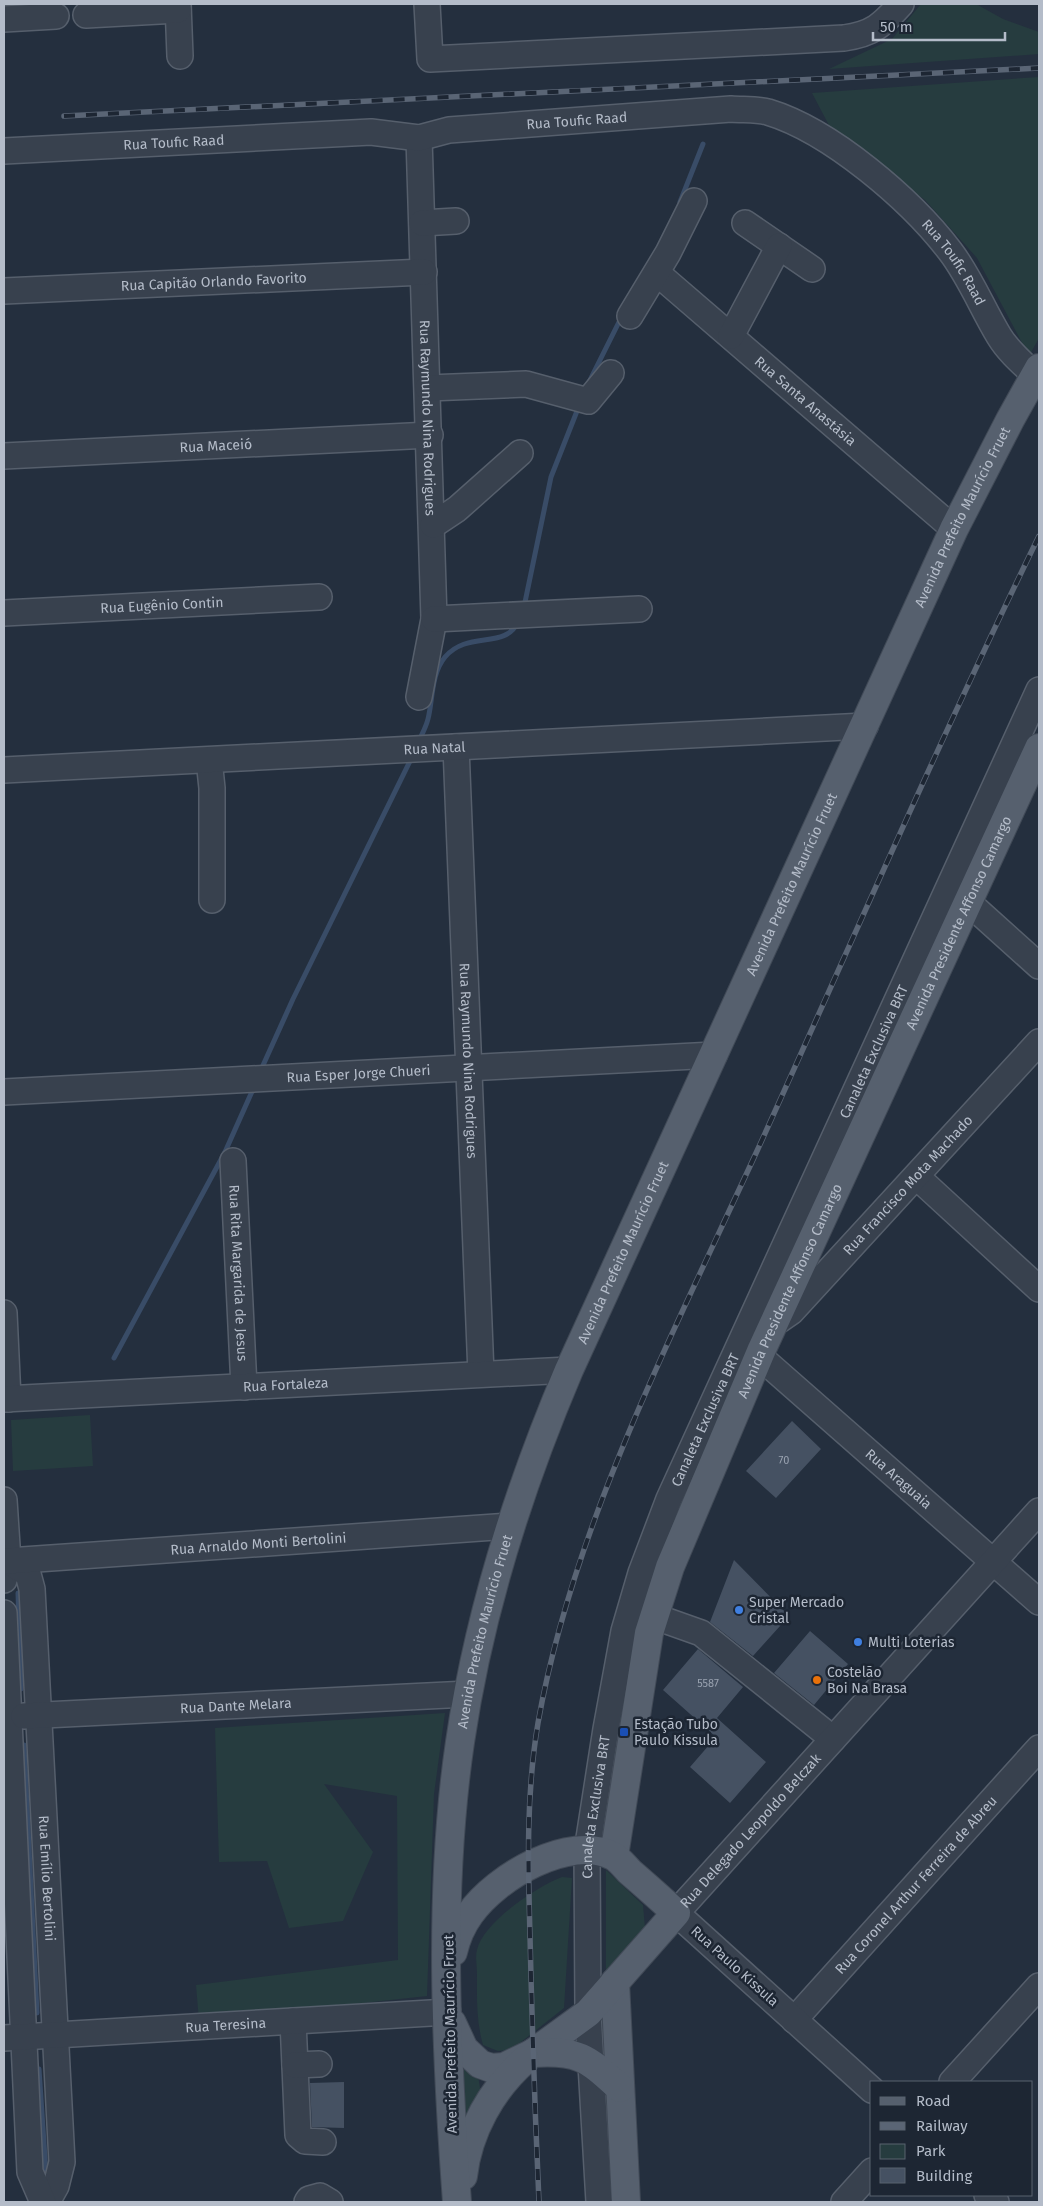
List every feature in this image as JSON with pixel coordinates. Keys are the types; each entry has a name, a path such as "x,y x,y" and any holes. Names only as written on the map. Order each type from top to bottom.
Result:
{"main road":[{"name":"Avenida Prefeito Maurício Fruet","path":"458,2202 448,2012 450,1845 454,1790 468,1694 485,1614 510,1526 535,1450 569,1370 954,529 1037,371"},
{"name":"Avenida Presidente Affonso Camargo","path":"614,1856 644,1658 653,1616 692,1510 759,1356 1039,748"},
{"path":"448,1975 460,1930 469,1914 480,1901 528,1865 571,1851 587,1851 614,1856"},
{"name":"Rua Paulo Kissula","path":"614,1856 676,1913"},
{"name":"Rua Delegado Leopoldo Belczak","path":"448,2012 464,2049 480,2064 491,2068 504,2066 532,2053 588,2013 676,1913"},
{"path":"615,1982 626,2202"},
{"path":"458,2202 470,2145 481,2117 496,2091 532,2053 572,2053 592,2062 620,2088"}],"street":[{"path":"426,4 430,59 844,38 868,33 884,22 901,4"},
{"path":"86,15 178,7 180,56"},
{"path":"4,19 56,16"},
{"name":"Rua Toufic Raad","path":"4,152 371,132 419,138 449,130 731,110 766,112 781,117 821,137 857,162 893,191 950,250 1009,350 1037,371"},
{"name":"Rua Raymundo Nina Rodrigues","path":"419,138 433,525 434,619 419,697"},
{"path":"630,316 680,232 694,201"},
{"path":"422,223 456,221"},
{"path":"745,223 812,269"},
{"path":"730,336 779,246"},
{"name":"Rua Capitão Orlando Favorito","path":"4,291 424,272"},
{"name":"Rua Santa Anastásia","path":"657,273 954,529"},
{"path":"428,388 526,384 579,398 610,373"},
{"name":"Rua Maceió","path":"4,456 430,435"},
{"path":"433,525 457,509 520,453"},
{"name":"Rua Eugênio Contin","path":"4,612 319,597"},
{"path":"434,619 639,609"},
{"name":"Canaleta Exclusiva BRT","path":"599,2202 588,2013 587,1851 604,1738 624,1631 641,1573 669,1499 1039,690"},
{"name":"Rua Natal","path":"4,770 865,726"},
{"name":"Rua Raymundo Nina Rodrigues","path":"445,748 468,1068 481,1374"},
{"path":"215,759 220,899"},
{"path":"969,903 1039,966"},
{"name":"Rua Francisco Mota Machado","path":"775,1323 791,1312 1039,1042"},
{"name":"Rua Esper Jorge Chueri","path":"4,1092 714,1055"},
{"name":"Rua Rita Margarida de Jesus","path":"233,1161 244,1387"},
{"path":"917,1177 1039,1289"},
{"path":"4,1313 6,1399"},
{"name":"Rua Araguaia","path":"759,1356 1039,1602"},
{"name":"Rua Fortaleza","path":"6,1399 569,1370"},
{"path":"4,1500 6,1571"},
{"name":"Rua Delegado Leopoldo Belczak","path":"676,1913 1039,1511"},
{"name":"Rua Arnaldo Monti Bertolini","path":"6,1571 510,1526"},
{"name":"Rua Emílio Bertolini","path":"6,1571 28,1574 32,1589 62,2162 56,2186 47,2202"},
{"path":"4,1613 14,2037 30,2172 43,2202"},
{"path":"653,1616 701,1633 833,1739"},
{"name":"Rua Dante Melara","path":"6,1717 468,1694"},
{"name":"Rua Coronel Arthur Ferreira de Abreu","path":"794,2020 1039,1748"},
{"name":"Rua Paulo Kissula","path":"676,1913 870,2088"},
{"path":"953,2081 1039,1986"},
{"name":"Rua Teresina","path":"14,2037 448,2012"},
{"path":"293,2021 307,2064 298,2135 305,2141 323,2142"},
{"path":"844,2202 870,2173"},
{"path":"307,2202 309,2198 320,2196 330,2202"}],"green space":[{"path":"921,4 976,4 1003,19 1039,32 1039,54 829,69 892,39"},
{"path":"1039,77 1039,338 1029,356 977,258 925,200 833,133 812,93"},
{"path":"90,1415 93,1466 13,1471 11,1420"},
{"path":"445,1713 434,1794 427,1996 199,2021 196,1985 398,1960 397,1796 324,1784 373,1852 343,1921 289,1928 267,1861 219,1862 215,1728"},
{"path":"606,1870 643,1905 645,1928 606,1975"},
{"path":"562,1877 572,1878 564,2008 511,2050 498,2051 483,2045 478,2018 476,1958 481,1939 489,1928 513,1906 539,1888"},
{"path":"459,2067 478,2076 481,2094 459,2136"}],"building":[{"path":"792,1421 821,1449 776,1498 746,1471"},
{"path":"734,1560 789,1616 753,1656 710,1622"},
{"path":"810,1631 848,1664 814,1705 774,1673"},
{"path":"698,1649 743,1687 717,1718 766,1762 730,1803 690,1767 716,1737 663,1690"},
{"path":"344,2082 344,2128 312,2127 310,2083"}],"waterway":[{"path":"680,202 703,144"},
{"path":"588,384 622,316"},
{"path":"524,607 551,477 579,406"},
{"path":"419,741 428,719 437,671 445,657 454,649 464,644 504,635 512,630 518,622"},
{"path":"260,1072 293,999 413,755"},
{"path":"114,1358 225,1152 254,1087"},
{"path":"18,1593 21,1689"},
{"path":"24,1745 37,2013"},
{"path":"39,2069 46,2173"}],"railway":[{"path":"64,116 1039,68"},
{"path":"539,2202 528,1856 531,1776 538,1723 554,1649 575,1576 601,1503 660,1359 757,1151 931,766 1039,536"}],"place":[{"name":"Super Mercado Cristal","path":"739,1610"},
{"name":"Multi Loterias","path":"858,1642"},
{"name":"Costelão Boi Na Brasa","path":"817,1680"},
{"name":"Estação Tubo Paulo Kissula","path":"624,1732"}]}
